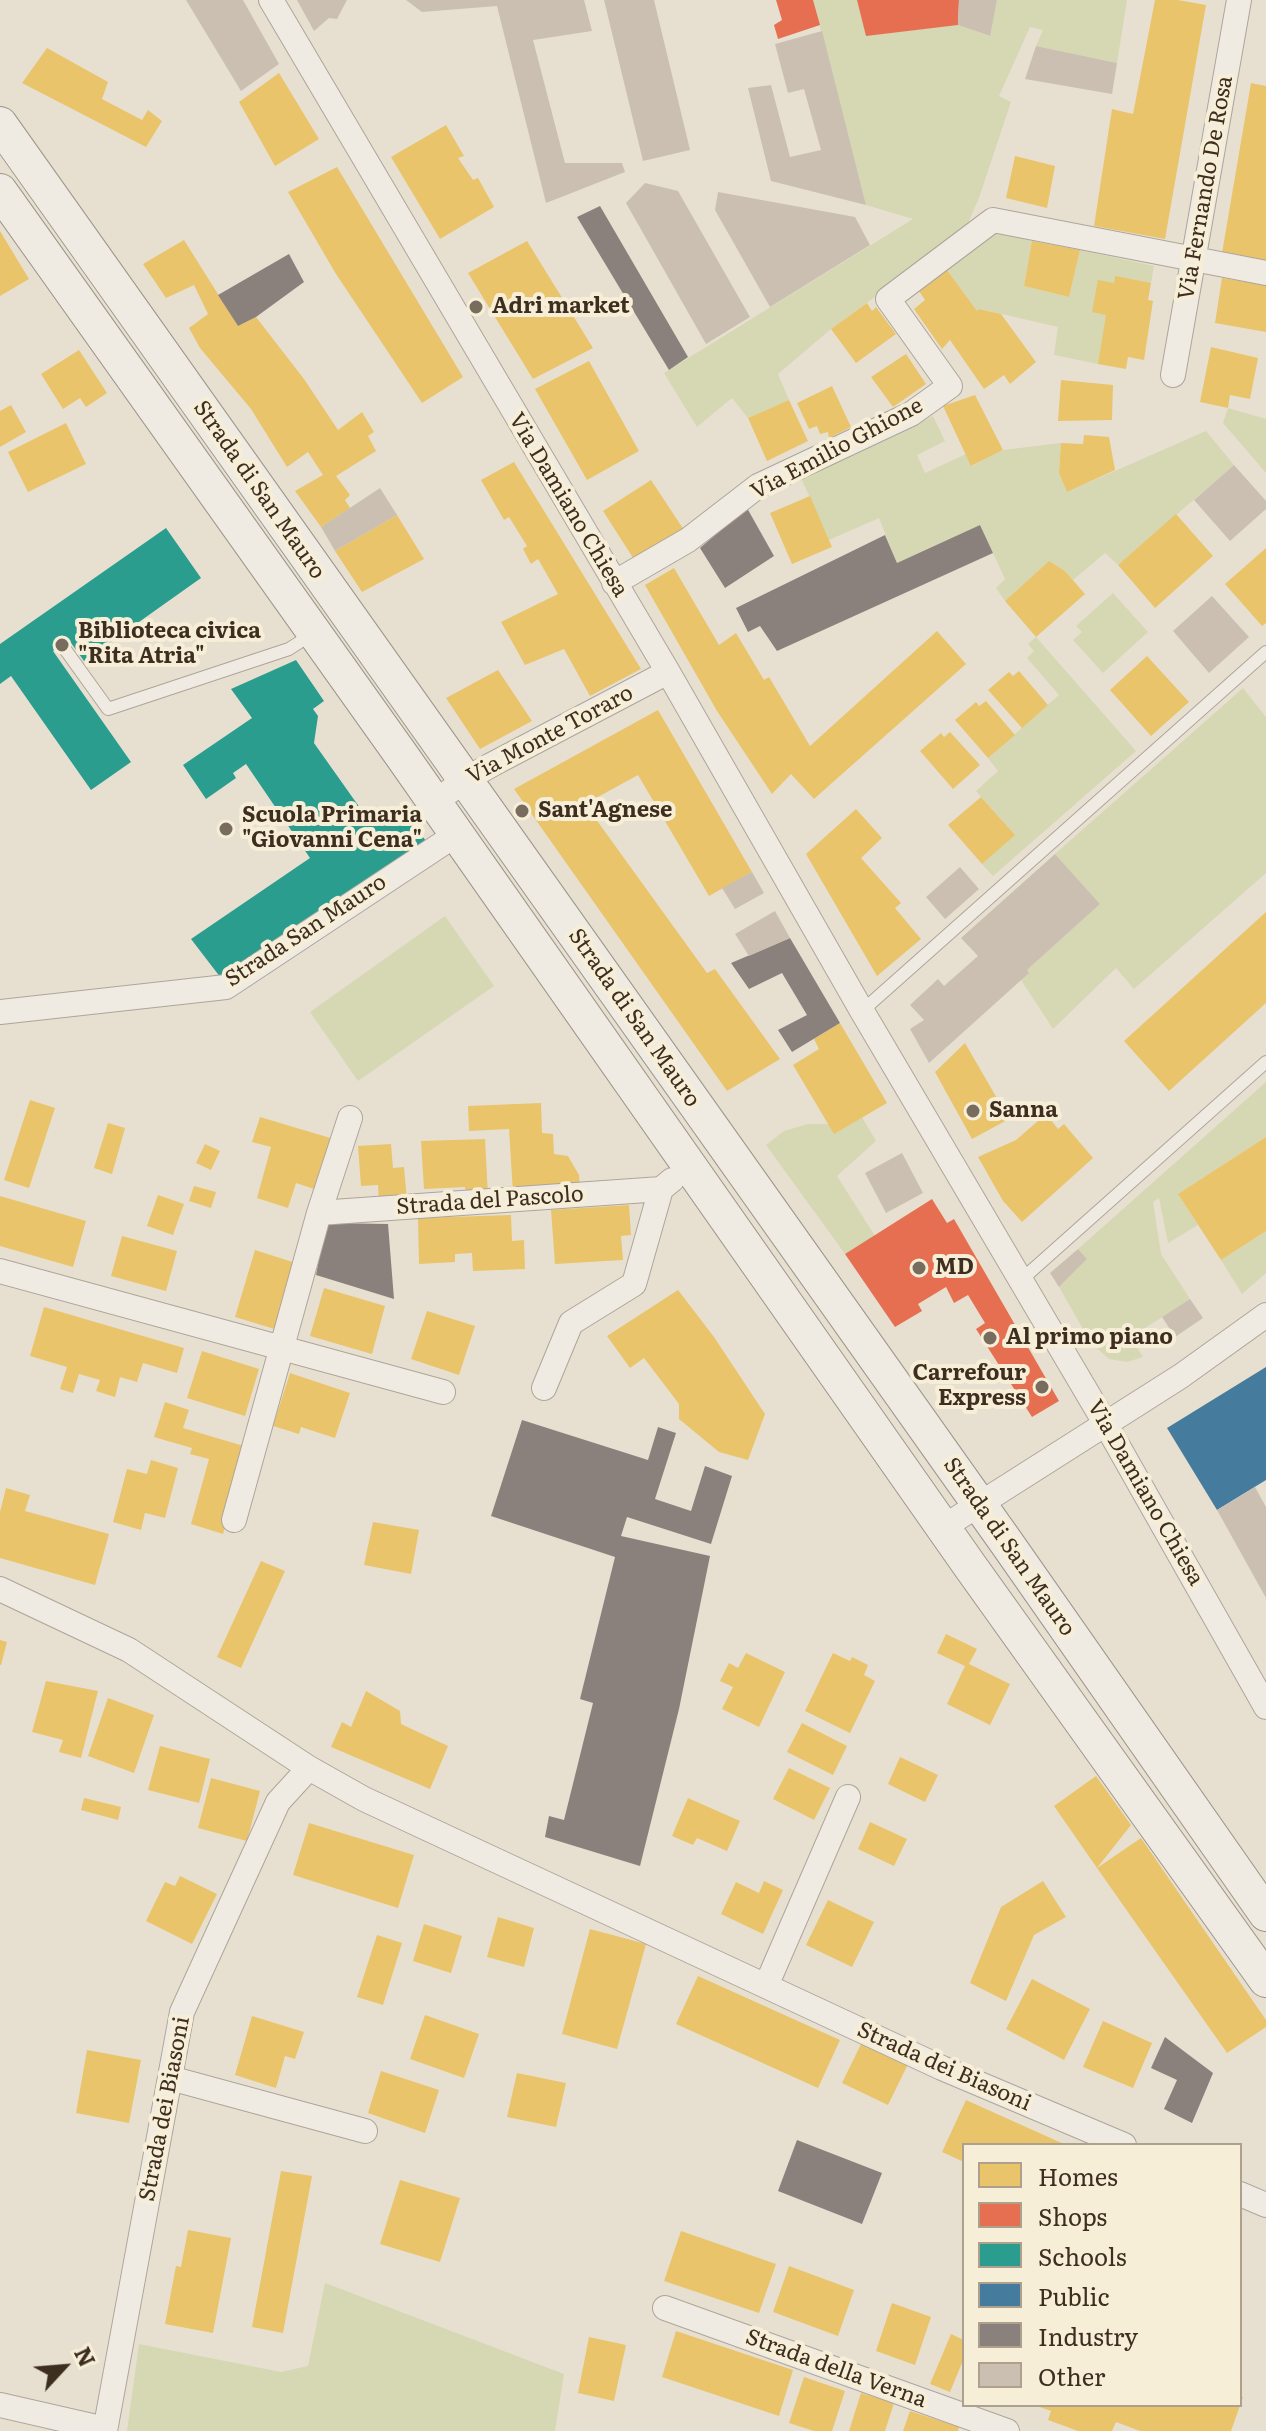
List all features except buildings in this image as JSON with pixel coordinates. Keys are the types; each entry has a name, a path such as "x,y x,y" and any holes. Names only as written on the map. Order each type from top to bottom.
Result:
{"main road":[{"name":"Strada di San Mauro","path":"0,124 979,1504 1266,1914"},
{"name":"Strada di San Mauro","path":"0,191 435,802 942,1528 1266,1980"}],"street":[{"name":"Via Damiano Chiesa","path":"271,0 668,672 862,1011 1105,1423 1266,1707"},
{"name":"Via Fernando De Rosa","path":"1173,375 1239,0"},
{"name":"Via Emilio Ghione","path":"614,583 688,540 758,486 911,414 950,386 888,299 993,220 1266,273"},
{"name":"Via Monte Toraro","path":"435,802 465,780 668,672"},
{"name":"Strada San Mauro","path":"0,1012 226,987 457,834"},
{"path":"234,1520 319,1213 350,1118"},
{"path":"544,1388 571,1323 634,1284 661,1189 689,1166"},
{"name":"Strada del Pascolo","path":"319,1213 661,1189"},
{"path":"0,1271 443,1392"},
{"path":"942,1528 1181,1376 1266,1315"},
{"name":"Strada dei Biasoni","path":"0,1589 129,1650 309,1768 364,1799 942,2068 1119,2143"},
{"name":"Strada dei Biasoni","path":"105,2430 182,2012 278,1802 309,1768"},
{"path":"766,1986 848,1797"},
{"path":"170,2078 365,2131"},
{"path":"1242,2195 1266,2205"},
{"name":"Strada della Verna","path":"665,2308 1007,2431"},
{"path":"0,2405 105,2430"}],"lane":[{"path":"62,645 108,709 289,649 314,632"},
{"path":"862,1011 1266,652"},
{"path":"1020,1281 1266,1062"}],"green space":[{"path":"813,0 857,0 867,35 958,25 989,36 997,0 1127,0 1117,63 1036,46 1043,30 1030,27 999,96 1011,102 979,198 964,232 831,329 778,374 789,400 748,418 732,398 697,427 664,373 913,219 866,205"},
{"path":"995,232 1032,241 1024,286 1069,297 1080,250 1154,266 1151,283 1115,277 1098,364 1054,355 1058,327 980,309 977,311 947,270"},
{"path":"1228,408 1266,419 1266,473 1223,423"},
{"path":"933,416 945,441 917,455 925,473 966,454 972,466 1003,450 1061,443 1059,473 1067,492 1206,431 1234,465 1118,565 1105,553 1073,580 1049,561 1005,601 996,588 1005,579 980,525 897,563 879,518 829,540 801,478"},
{"path":"1113,593 1148,632 1103,673 1073,640 1082,632 1076,626"},
{"path":"1036,637 1136,751 993,876 982,864 1014,834 976,791 998,771 988,758 1059,695 1027,658 1034,651 1028,644"},
{"path":"1243,688 1266,717 1266,873 1134,989 1116,968 1053,1029 1021,980 1027,970 1100,904 1055,854"},
{"path":"445,916 494,986 358,1081 310,1012"},
{"path":"1266,1082 1266,1137 1178,1194 1198,1225 1168,1243 1159,1198 1153,1202 1161,1254 1190,1299 1131,1337 1143,1357 1127,1362 1109,1359 1091,1343 1059,1287 1087,1259 1078,1249"},
{"path":"862,1117 876,1141 837,1176 875,1236 845,1254 766,1145 784,1131 808,1124 828,1124"},
{"path":"1266,1231 1266,1273 1242,1294 1221,1260"},
{"path":"325,2283 564,2374 555,2431 127,2431 139,2344 281,2372 308,2366"}],"place":[{"name":"Adri market","path":"476,307"},
{"name":"Biblioteca civica \"Rita Atria\"","path":"62,645"},
{"name":"Sant'Agnese","path":"522,811"},
{"name":"Scuola Primaria \"Giovanni Cena\"","path":"226,829"},
{"name":"Sanna","path":"973,1111"},
{"name":"MD","path":"919,1268"},
{"name":"Al primo piano","path":"990,1338"},
{"name":"Carrefour Express","path":"1042,1387"}]}
